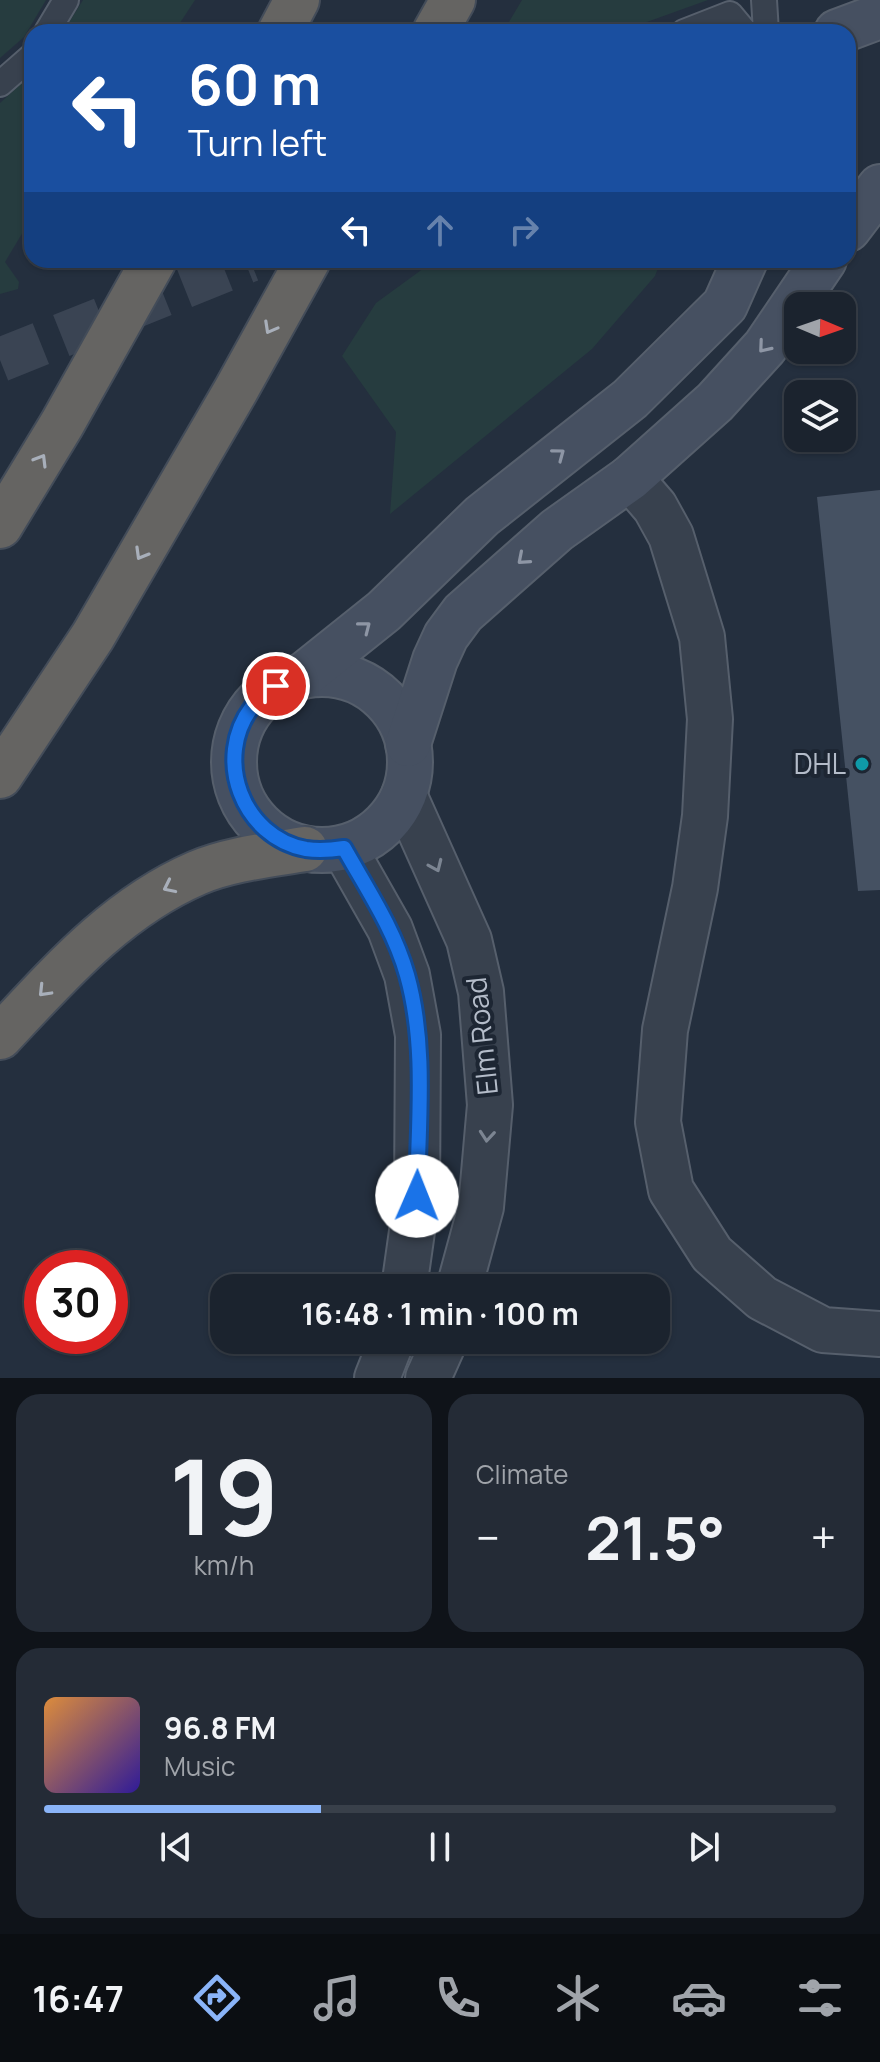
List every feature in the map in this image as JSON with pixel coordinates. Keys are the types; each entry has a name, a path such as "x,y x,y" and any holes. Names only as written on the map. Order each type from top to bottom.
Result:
{"highway":[{"path":"284,24 297,0"},
{"path":"440,24 453,0"},
{"path":"0,526 62,424 150,268"},
{"path":"0,776 93,636 304,268"},
{"path":"0,1037 88,944 150,896 199,872 242,860 324,848"}],"main road":[{"path":"856,25 880,16"},
{"path":"856,218 880,187"},
{"path":"683,346 709,279 710,268"},
{"path":"304,675 334,674 363,683 384,698 400,719 408,744 410,770 404,795 389,819 369,837 324,848 277,838 254,819 238,792 233,762 238,733 253,706 276,686 304,675 384,611 482,516 630,399 725,305 741,268"},
{"path":"408,744 435,660 446,636 463,613 557,530 630,478 715,402 791,313 813,269"}],"street":[{"path":"630,478 655,507 671,536 702,637 710,719 705,816 695,888 665,1030 658,1122 671,1190 712,1254 762,1298 823,1330 880,1334"},
{"name":"Elm Road","path":"404,795 469,940 481,992 490,1105 481,1207 463,1274"},
{"path":"324,848 390,929 407,975 418,1035 417,1196 406,1274"},
{"path":"377,1378 386,1354"},
{"path":"428,1378 439,1354"}],"lane":[{"path":"52,24 66,0"},
{"path":"764,0 766,24"},
{"path":"704,24 730,14 738,24"},
{"path":"0,84 24,63"}],"green space":[{"path":"0,0 46,0 32,24 24,24 24,37 0,58"},
{"path":"83,0 195,0 179,24 68,24"},
{"path":"522,0 708,0 641,24 508,24"},
{"path":"24,81 24,230 5,262 19,282 18,289 0,294 0,103"},
{"path":"424,268 658,268 655,276 592,349 390,514 396,432 342,356 376,303"}],"building":[{"name":"DHL","path":"880,490 880,890 858,891 817,497"}],"tunnel":[{"path":"0,360 230,268"}],"place":[{"name":"DHL","path":"862,764"}],"route":[{"path":"276,686 253,706 238,733 233,762 238,792 254,819 277,838 305,849 344,848 390,929 407,975 418,1035 417,1196"}]}
